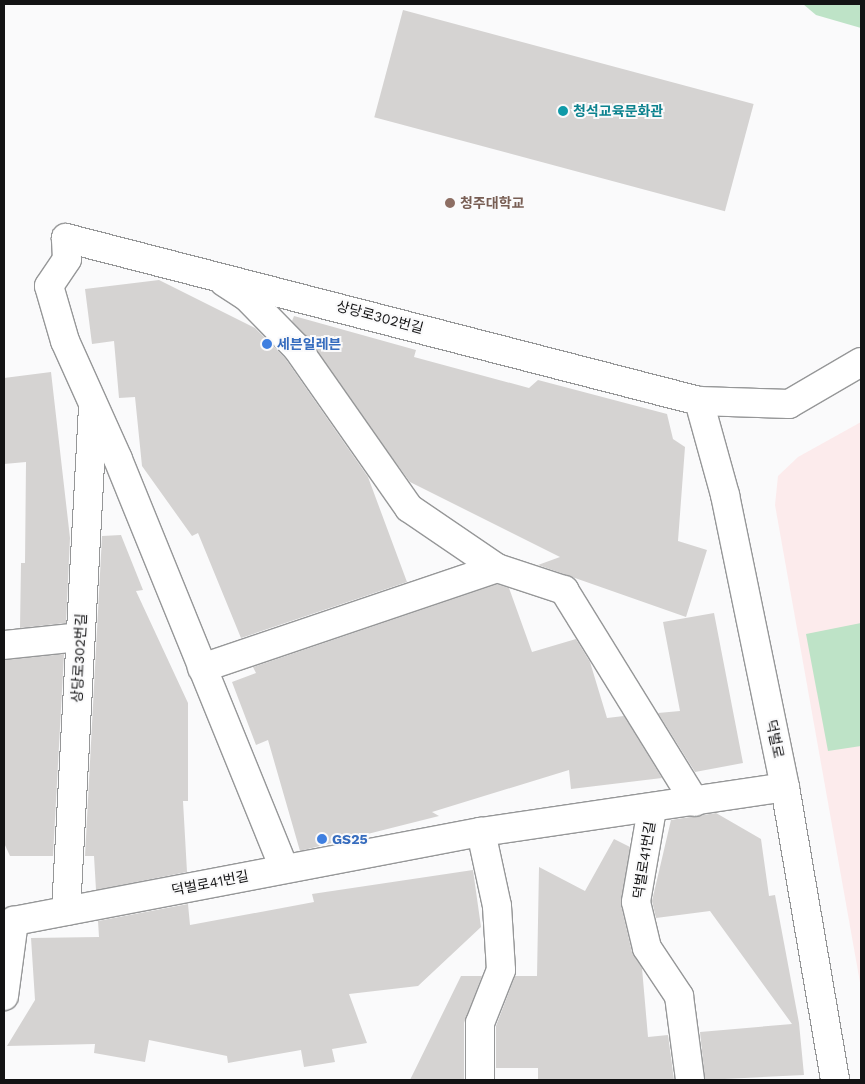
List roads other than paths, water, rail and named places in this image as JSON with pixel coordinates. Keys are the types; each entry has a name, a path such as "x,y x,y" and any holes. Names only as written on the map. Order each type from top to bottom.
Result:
{"street":[{"name":"상당로302번길","path":"284,868 93,405 65,342 49,286 66,259 66,238 209,273 699,401 788,404 861,362"},
{"path":"209,273 247,297 297,348 409,508 497,568 564,590 695,802"},
{"name":"덕벌로","path":"699,401 725,495 785,787 835,1080"},
{"name":"상당로302번길","path":"66,911 93,405"},
{"path":"202,668 497,568"},
{"path":"4,644 80,637"},
{"name":"덕벌로41번길","path":"4,996 9,926 66,911 481,832 652,809 785,787"},
{"name":"덕벌로41번길","path":"652,809 636,902 647,948 679,996 690,1080"},
{"path":"480,1080 480,1023 501,970 497,906 481,832"}],"place":[{"name":"청석교육문화관","path":"563,111"},
{"name":"청주대학교","path":"450,203"},
{"name":"세븐일레븐","path":"267,344"},
{"name":"GS25","path":"322,839"}]}
